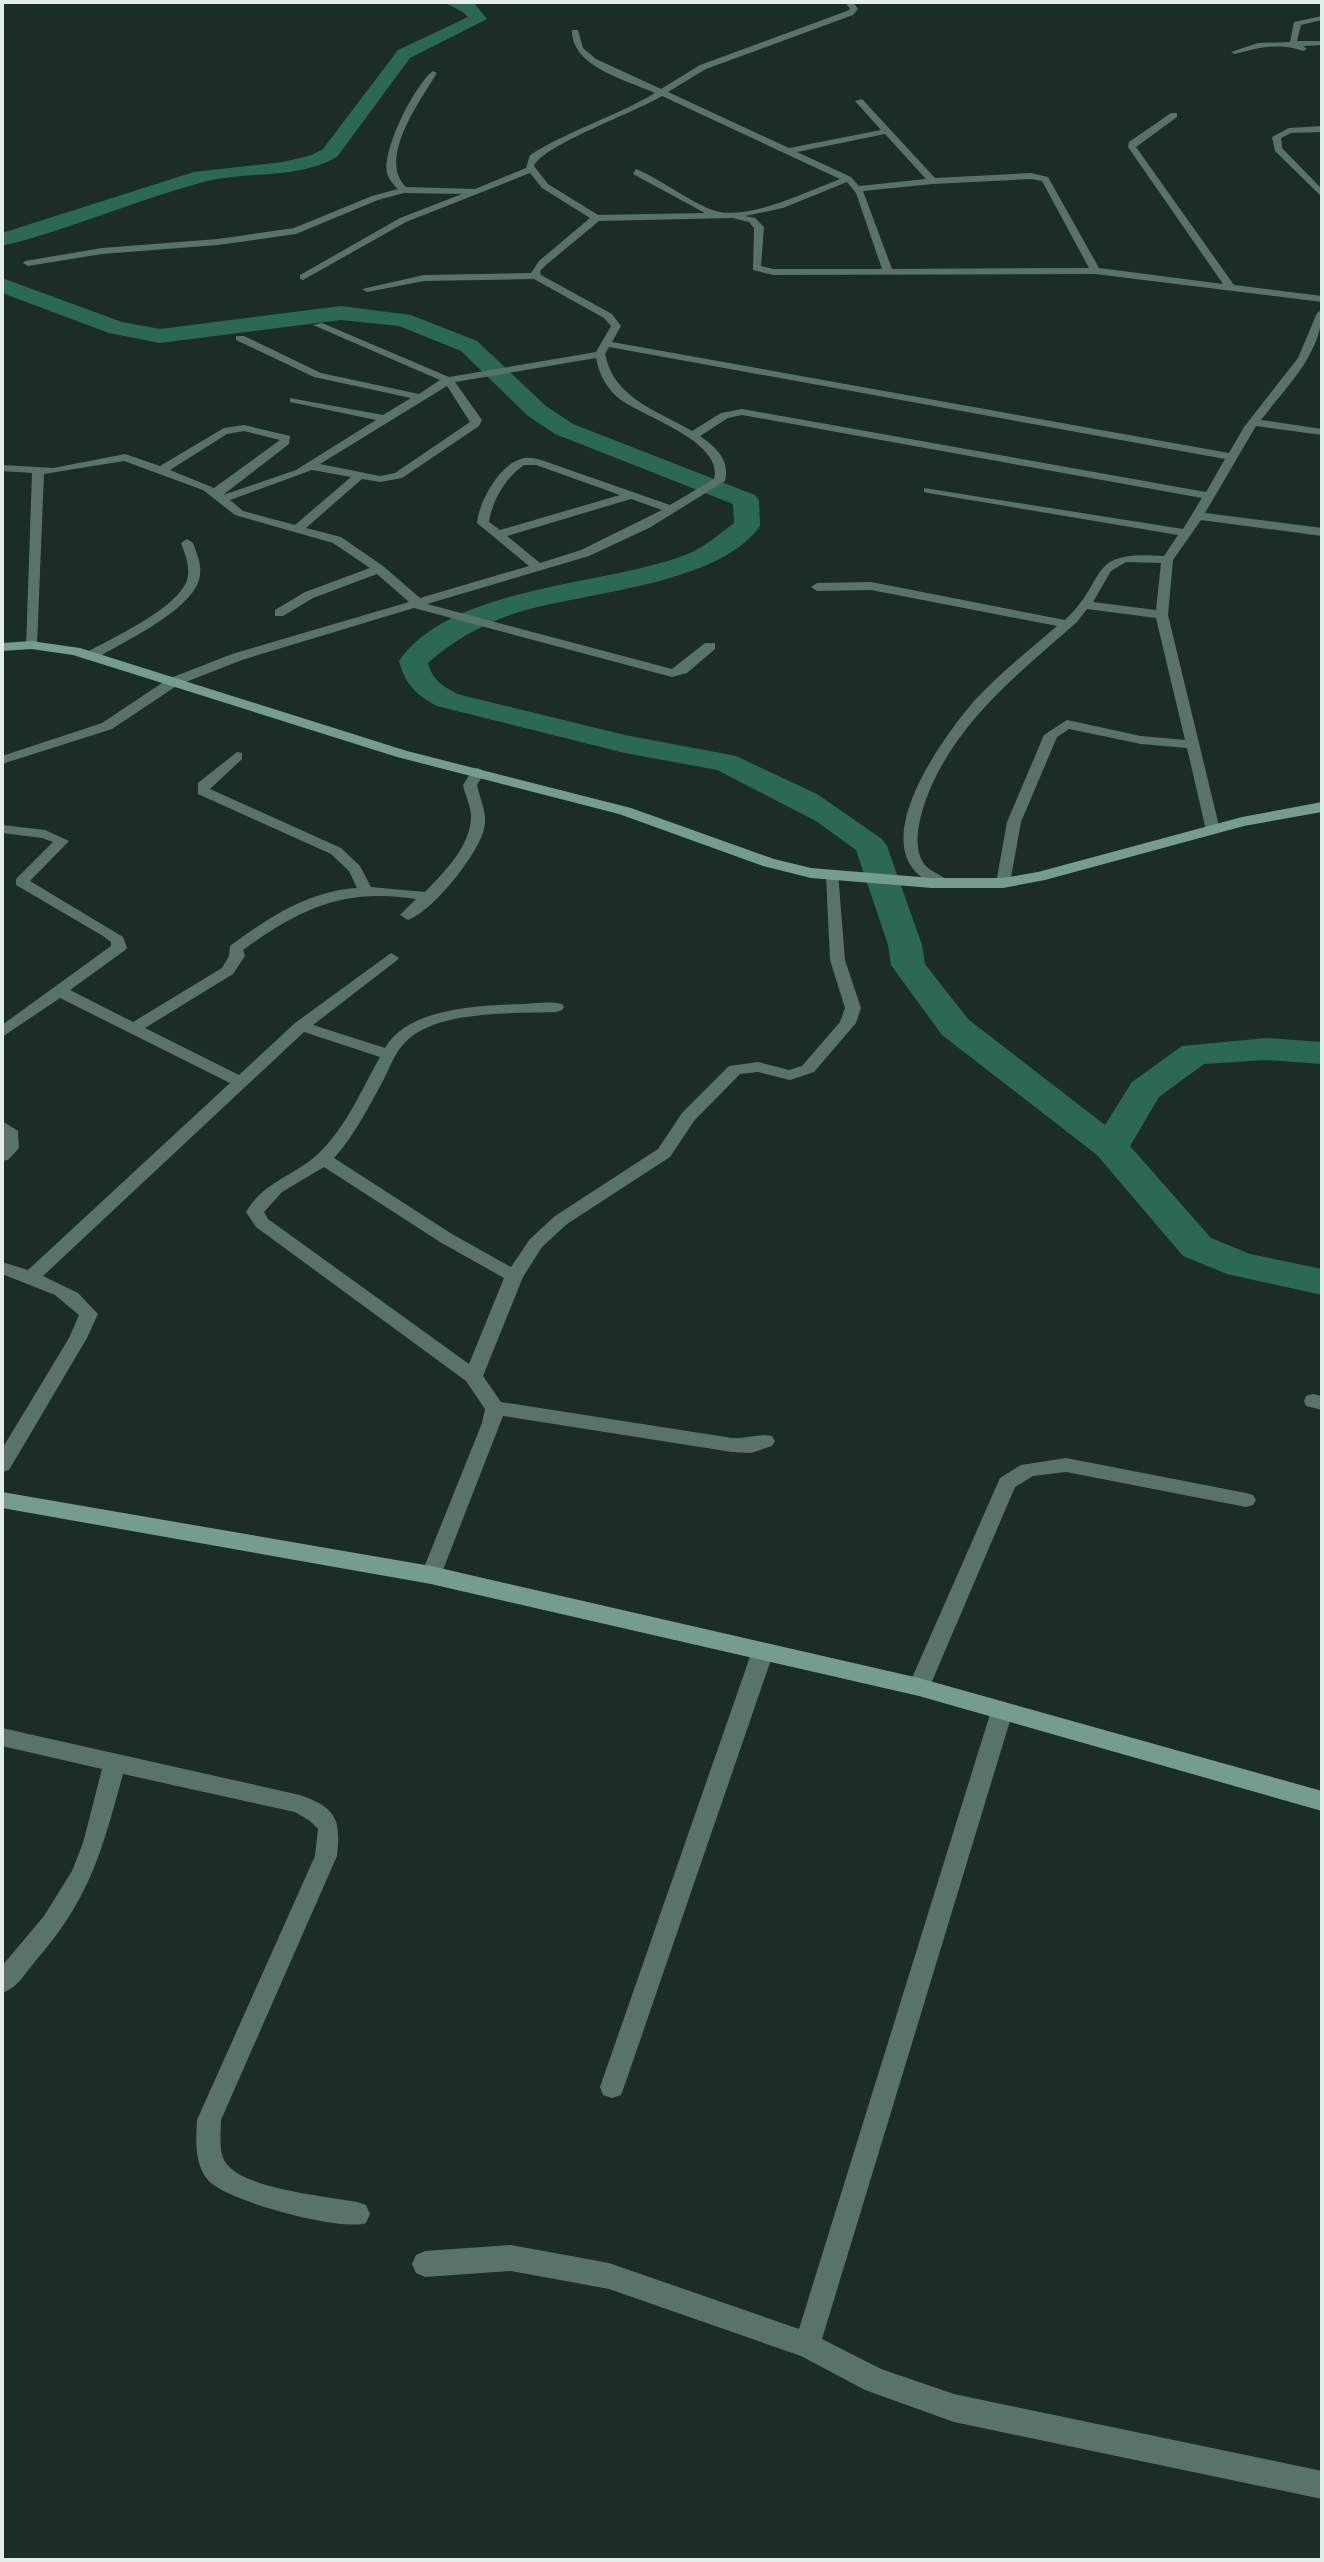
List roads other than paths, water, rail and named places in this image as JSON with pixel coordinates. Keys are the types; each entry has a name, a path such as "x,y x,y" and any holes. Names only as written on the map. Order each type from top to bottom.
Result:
{"street":[{"path":"530,170 533,157 550,146 618,118 667,92 703,67 850,13 854,9 849,2"},
{"path":"1293,44 1298,22 1322,18"},
{"path":"575,32 579,49 593,61 667,92 848,179 858,189 888,271"},
{"path":"1235,52 1258,45 1322,43"},
{"path":"1293,44 1321,55"},
{"path":"404,190 394,179 392,156 412,109 433,73"},
{"path":"859,101 933,181"},
{"path":"1174,115 1132,147 1231,288"},
{"path":"1322,129 1289,131 1276,137 1275,141 1278,149 1322,194"},
{"path":"788,151 888,131"},
{"path":"303,277 403,220 530,170"},
{"path":"530,170 545,186 596,218 732,215 780,206 848,179"},
{"path":"636,172 717,215"},
{"path":"858,189 933,181 1031,176 1045,179 1095,271"},
{"path":"28,263 102,251 218,242 296,231 375,198 404,190 473,191"},
{"path":"732,215 752,220 759,227 755,265 762,270 1095,271 1322,299"},
{"path":"536,276 535,270 546,258 596,218"},
{"path":"2,760 107,726 173,682 237,657 585,553 672,510 719,481 724,474 723,463 708,445 625,398 608,380 604,349 616,326 608,316 536,276 424,278 367,289"},
{"path":"1213,830 1162,615 1167,560 1198,516 1254,422 1303,359 1319,328 1322,313"},
{"path":"310,466 380,479 398,476 475,424 473,413 448,380 318,325"},
{"path":"240,338 318,375 419,397"},
{"path":"218,495 285,479 448,380 604,349 1232,457"},
{"path":"294,400 385,419"},
{"path":"692,436 725,415 742,412 1210,496"},
{"path":"1254,422 1322,432"},
{"path":"160,471 224,431 244,428 286,438 285,442 218,495"},
{"path":"2,468 38,472 125,457 218,495 239,513 337,540 379,569 418,604 672,673 682,670 710,646"},
{"path":"539,568 483,523 482,514 515,465 540,463 672,510"},
{"path":"31,645 38,472"},
{"path":"299,528 360,475"},
{"path":"928,490 1185,533"},
{"path":"497,535 630,496"},
{"path":"1198,516 1322,532"},
{"path":"90,656 149,621 192,584 195,566 187,543"},
{"path":"938,883 921,871 911,849 913,808 969,715 1085,605 1101,573 1117,558 1167,560"},
{"path":"279,613 309,595 379,569"},
{"path":"817,587 871,586 1067,624"},
{"path":"1085,605 1162,615"},
{"path":"2,647 31,645 90,656 402,754 625,811 769,863 837,876 938,883 1003,883 1039,877 1273,814 1322,807"},
{"path":"1003,883 1014,822 1051,735 1059,726 1075,725 1141,740 1193,745"},
{"path":"237,756 203,786 203,791 336,851 355,869 365,889"},
{"path":"408,915 430,897 473,838 479,817 470,785 478,772"},
{"path":"2,829 45,834 62,841 21,882 118,940 119,948 2,1032"},
{"path":"473,1376 514,1276 536,1243 561,1220 664,1153 688,1117 735,1069 758,1067 799,1074 808,1069 848,1023 853,1008 844,992 835,946 837,876"},
{"path":"134,1028 228,971 237,956 235,949 263,928 336,893 390,889 430,897"},
{"path":"31,1277 301,1026 391,958"},
{"path":"61,992 241,1082"},
{"path":"431,1575 492,1423 495,1408 473,1376 262,1223 255,1212 266,1194 324,1159 337,1143 388,1054 406,1032 443,1017 556,1007"},
{"path":"301,1026 388,1054"},
{"path":"2,1126 10,1131 12,1140 11,1148 2,1156"},
{"path":"324,1159 446,1238 514,1276"},
{"path":"2,1268 31,1277 81,1303 89,1314 2,1465"},
{"path":"495,1408 732,1445 751,1446 765,1441"},
{"path":"919,1687 1007,1483 1028,1470 1066,1465 1246,1500"},
{"path":"2,1500 431,1575 919,1687 1322,1801"},
{"path":"612,2087 763,1651"},
{"path":"807,2345 1002,1711"},
{"path":"2,1737 300,1804 318,1814 329,1827 326,1856 209,2120 210,2153 216,2171 236,2186 357,2214"},
{"path":"2,1983 50,1930 76,1887 91,1852 115,1763"},
{"path":"425,2264 511,2258 609,2276 807,2345 875,2380 954,2408 1322,2485"}],"waterway":[{"path":"2,240 201,176 283,168 319,159 330,153 404,54 478,19 469,8 451,2"},
{"path":"2,285 117,328 160,336 341,313 403,320 469,346 537,411 564,429 746,500 747,526 703,557 662,571 508,607 473,620 440,638 413,661 417,675 426,688 447,700 625,744 725,762 827,814 871,846 905,945 908,965 955,1027 1110,1147"},
{"path":"1110,1147 1145,1090 1195,1054 1266,1049 1322,1053"},
{"path":"1110,1147 1197,1247 1241,1265 1322,1282"}]}
